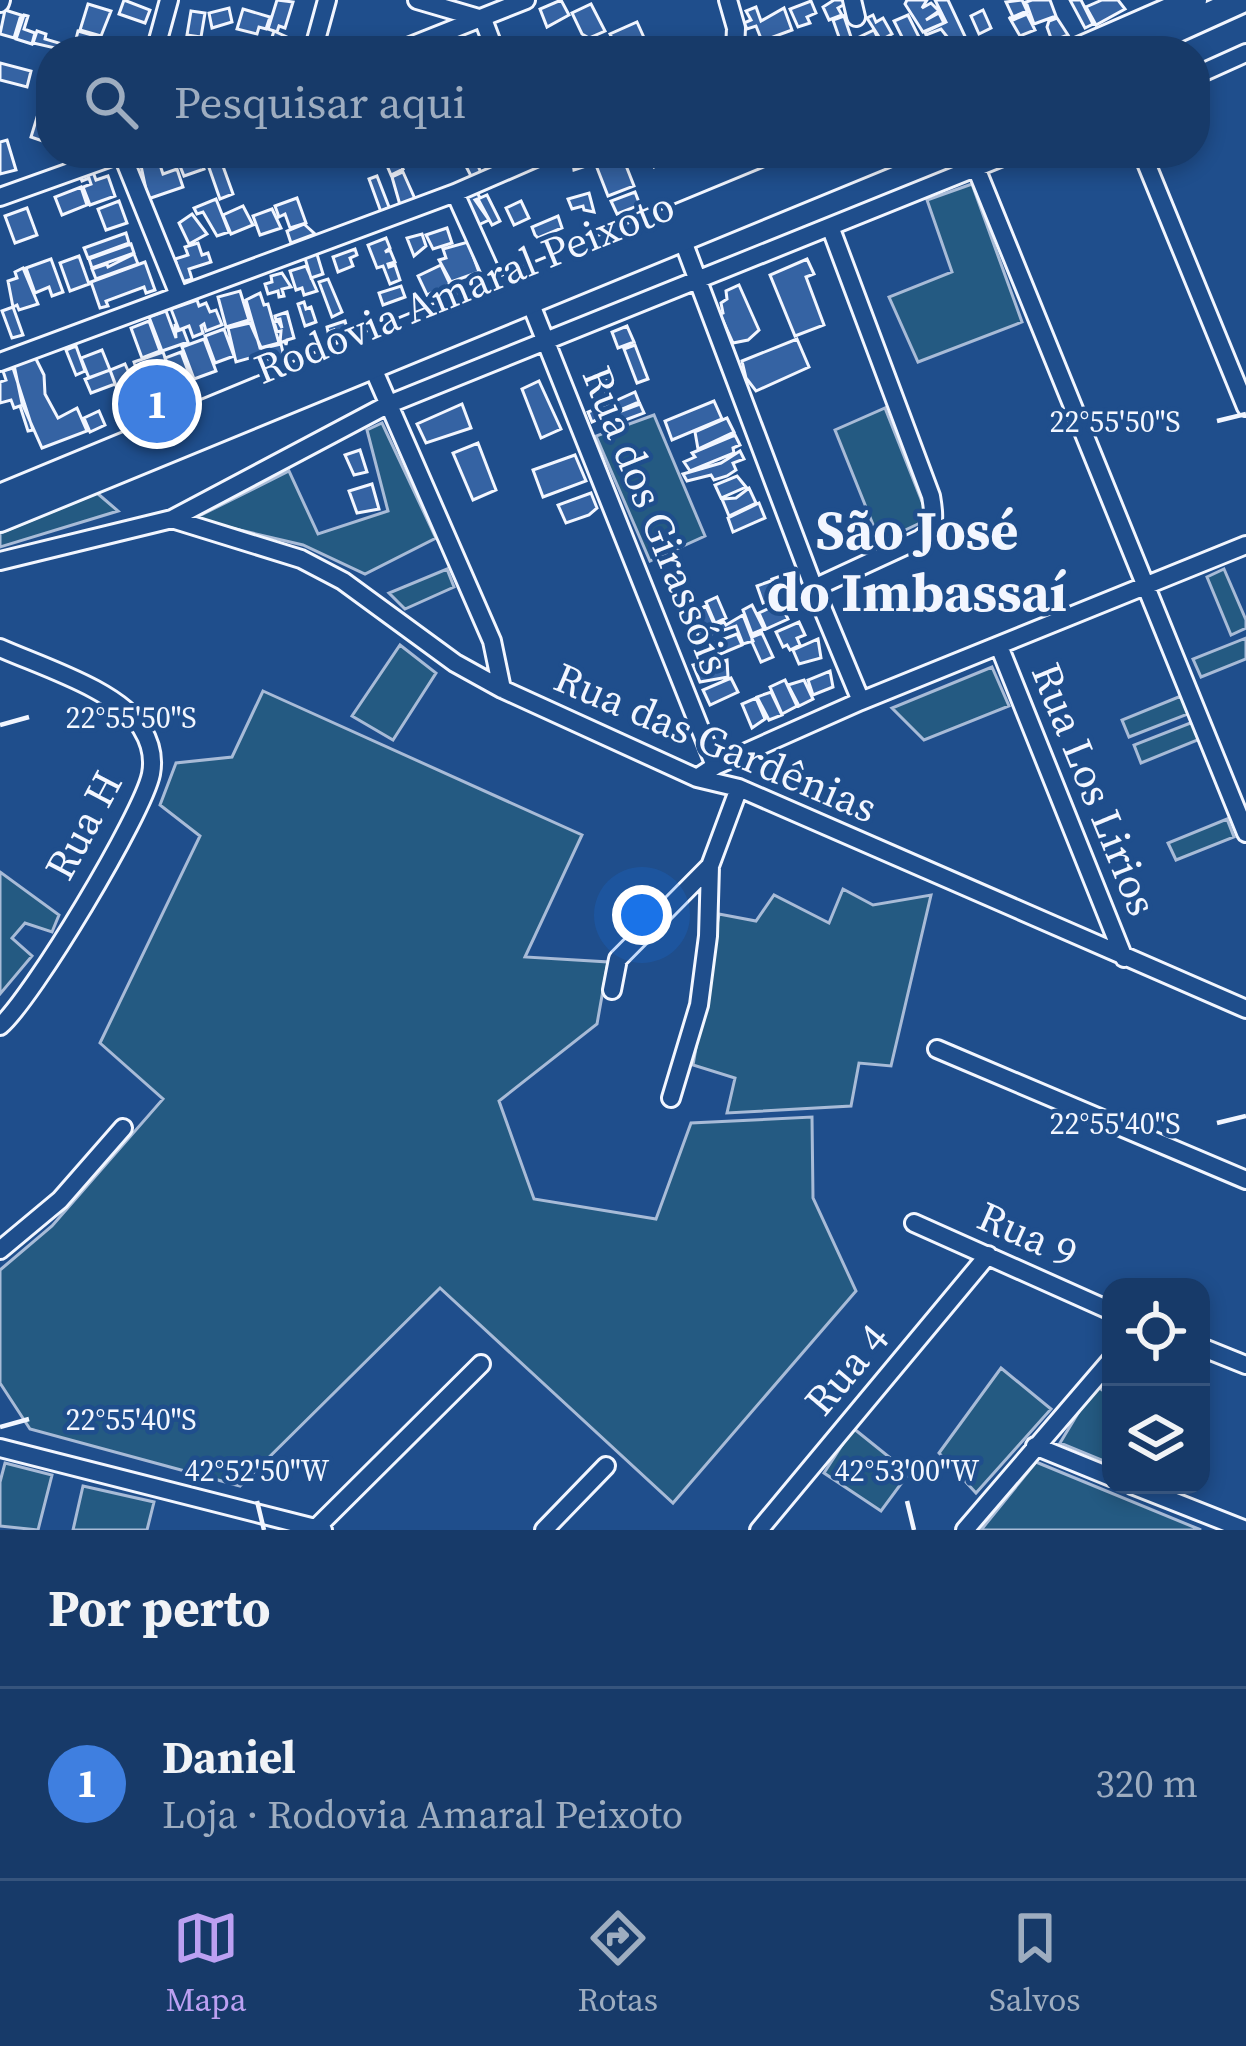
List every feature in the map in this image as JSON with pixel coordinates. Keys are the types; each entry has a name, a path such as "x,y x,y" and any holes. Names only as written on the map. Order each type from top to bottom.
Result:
{"highway":[{"path":"1102,36 1147,10 1195,0"},
{"path":"1166,36 1239,6"},
{"name":"Rodovia Amaral Peixoto","path":"0,497 797,168"},
{"name":"Rodovia Amaral Peixoto","path":"0,519 855,168"}],"street":[{"path":"159,36 169,0"},
{"path":"317,36 327,0"},
{"path":"417,0 483,19"},
{"path":"488,0 483,19 489,36"},
{"path":"438,36 526,0"},
{"path":"728,0 736,36"},
{"path":"1210,69 1246,53"},
{"path":"0,197 80,168"},
{"path":"128,168 179,295"},
{"path":"0,362 455,193 509,168"},
{"path":"0,561 172,519 387,405 831,229 950,168"},
{"path":"975,168 1246,833"},
{"path":"1148,168 1246,407"},
{"path":"455,193 500,293"},
{"path":"814,587 920,539 934,519 931,496 831,229"},
{"path":"683,241 861,700"},
{"name":"Rua dos Girassóis","path":"530,302 716,766"},
{"path":"372,366 491,641 502,689"},
{"name":"Rua das Gardênias","path":"172,519 301,559 343,581 454,663 697,778 739,788 1246,1009"},
{"path":"697,778 861,700 1246,545"},
{"name":"Rua Los Lirios","path":"999,646 1124,958"},
{"name":"Rua H","path":"0,648 106,697 133,716 152,754 144,795 35,983 0,1026"},
{"path":"671,1098 699,1005 710,913 710,866 739,788"},
{"path":"612,991 618,959 710,866"},
{"path":"937,1049 1246,1180"},
{"path":"0,1250 60,1200 123,1127"},
{"name":"Rua 9","path":"914,1223 1102,1307"},
{"name":"Rua 4","path":"760,1530 988,1255"},
{"path":"1210,1351 1246,1365"},
{"path":"0,1448 320,1529 481,1364"},
{"path":"965,1530 1102,1370"},
{"path":"1035,1446 1102,1473"},
{"path":"544,1530 606,1466"},
{"path":"1155,1494 1246,1530"}],"shaded area":[{"path":"972,184 1022,322 918,362 889,297 952,272 927,200"},
{"path":"885,408 925,509 920,523 880,542 835,430"},
{"path":"654,415 705,536 650,561 596,436"},
{"path":"382,423 436,538 365,574 303,545 193,519 289,471 318,534 388,511 367,430"},
{"path":"97,493 118,511 0,547 0,533"},
{"path":"447,569 454,587 405,609 389,593"},
{"path":"1224,569 1246,620 1246,628 1231,635 1207,577"},
{"path":"1246,638 1246,659 1201,677 1193,659"},
{"path":"400,645 436,673 393,740 352,716"},
{"path":"992,667 1009,706 924,740 892,708"},
{"path":"263,691 582,835 525,957 608,962 597,1024 499,1101 534,1199 656,1219 691,1123 812,1117 813,1198 856,1291 673,1503 440,1288 240,1486 30,1429 0,1383 0,1270 52,1226 163,1099 100,1043 200,836 160,805 176,763 232,757"},
{"path":"1181,696 1188,714 1129,737 1122,720"},
{"path":"1193,722 1200,739 1141,763 1134,745"},
{"path":"1227,819 1234,837 1176,860 1168,843"},
{"path":"0,872 59,915 52,932 25,923 12,938 32,956 0,994"},
{"path":"843,889 873,905 931,895 891,1066 859,1063 851,1106 727,1113 735,1078 693,1065 719,914 756,921 774,895 829,923"},
{"path":"1001,1368 1051,1409 976,1493 939,1453"},
{"path":"1095,1385 1102,1390 1102,1460 1060,1443"},
{"path":"853,1428 909,1473 881,1511 824,1473"},
{"path":"1036,1462 1102,1489 1102,1494 1114,1494 1201,1530 981,1530"},
{"path":"5,1463 52,1475 38,1530 0,1526"},
{"path":"83,1486 154,1502 147,1530 73,1530"}],"building":[{"path":"124,0 150,10 145,23 119,14"},
{"path":"277,0 293,2 285,28 279,26 277,32 268,29"},
{"path":"561,0 569,15 547,27 540,9"},
{"path":"834,0 845,4 838,8 842,15 829,20 823,7"},
{"path":"927,0 922,8 931,3 939,11 926,20 939,13 944,23 923,32 905,4"},
{"path":"935,0 948,0 965,36 947,36 941,29 926,35 946,22"},
{"path":"1022,0 1027,11 1013,17 1006,2"},
{"path":"1050,0 1056,16 1034,24 1026,2"},
{"path":"1070,0 1081,0 1093,24 1085,28"},
{"path":"1118,0 1125,9 1096,25 1086,7"},
{"path":"811,1 816,13 807,17 810,23 798,27 790,9"},
{"path":"88,4 111,11 101,36 80,30"},
{"path":"591,4 605,31 586,36 572,13"},
{"path":"756,7 761,21 784,8 792,30 760,36 756,26 747,29 744,23 751,20 746,11"},
{"path":"229,8 232,22 212,28 209,13"},
{"path":"243,9 270,17 266,29 259,27 257,34 237,29"},
{"path":"5,10 21,15 14,38 0,34"},
{"path":"983,10 991,28 979,34 971,16"},
{"path":"191,11 205,13 201,36 187,35"},
{"path":"1027,14 1035,30 1020,36 1009,17 1013,20"},
{"path":"24,15 28,16 24,29 35,33 32,44 16,39"},
{"path":"873,15 876,22 883,18 892,34 878,36 867,18"},
{"path":"908,15 918,36 902,36 894,21"},
{"path":"844,16 851,36 839,36 833,20"},
{"path":"1057,18 1068,35 1050,36 1049,21"},
{"path":"637,22 643,36 611,36"},
{"path":"0,63 31,71 27,87 0,80"},
{"path":"7,140 16,170 0,174 0,142"},
{"path":"141,168 161,168 163,174 177,169 183,187 148,199"},
{"path":"181,168 204,168 204,169 184,176"},
{"path":"209,168 224,168 233,194 220,199"},
{"path":"597,168 627,168 634,186 608,196"},
{"path":"93,172 96,180 108,176 115,196 90,205 83,187 91,184 89,178 82,181 80,176"},
{"path":"403,172 415,199 400,205 392,177"},
{"path":"377,176 389,207 381,212 369,179"},
{"path":"81,187 87,205 62,215 55,197"},
{"path":"477,192 480,198 475,200 489,220 474,227 462,199"},
{"path":"635,192 640,205 617,214 611,201"},
{"path":"589,193 594,212 583,206 572,209 568,199"},
{"path":"487,195 500,221 492,225 478,199"},
{"path":"297,198 306,223 290,228 285,214 279,217 275,206"},
{"path":"216,199 229,232 217,236 203,212 197,214 194,208"},
{"path":"119,201 127,223 106,230 98,209"},
{"path":"521,201 529,218 514,225 506,208"},
{"path":"243,206 253,225 231,234 223,215"},
{"path":"27,208 37,235 15,243 5,216"},
{"path":"272,209 281,228 260,235 253,216"},
{"path":"192,214 207,234 189,244 179,223"},
{"path":"558,216 562,228 538,238 535,235 532,227"},
{"path":"304,224 315,234 291,243 287,231"},
{"path":"447,228 452,243 433,249 426,235"},
{"path":"126,233 129,243 88,258 84,248"},
{"path":"422,234 426,246 414,256 407,238"},
{"path":"386,238 390,248 385,252 390,250 395,262 389,267 395,265 400,280 390,284 368,245"},
{"path":"468,242 479,272 451,282 439,260 446,258 443,249"},
{"path":"198,243 211,262 189,269 192,279 182,282 175,259 188,255 185,247"},
{"path":"131,244 134,253 92,268 89,259"},
{"path":"355,249 357,255 350,258 353,266 338,272 333,257"},
{"path":"316,251 323,274 311,278 304,255"},
{"path":"134,254 138,264 96,279 92,269"},
{"path":"79,256 89,284 70,291 60,263"},
{"path":"51,259 63,292 52,296 49,287 35,293 26,268"},
{"path":"807,259 814,274 806,277 824,325 795,336 770,275"},
{"path":"145,262 155,290 146,293 144,287 106,301 108,306 100,308 91,282"},
{"path":"441,265 450,284 427,295 418,276"},
{"path":"306,266 317,291 304,295 302,288 296,290 290,271"},
{"path":"23,268 38,304 19,310 13,307 8,281 17,278 15,272"},
{"path":"282,273 291,287 282,289 284,296 279,297 278,291 268,294 265,284"},
{"path":"328,279 342,312 332,317 319,282"},
{"path":"739,285 759,330 748,340 733,343 720,314 721,303 727,299 726,291"},
{"path":"401,286 405,297 383,305 379,293"},
{"path":"240,291 249,320 226,327 218,297"},
{"path":"260,293 279,343 260,348 246,300"},
{"path":"197,300 199,306 206,303 210,312 216,310 222,325 206,331 204,324 203,333 193,337 189,326 179,330 171,309"},
{"path":"304,302 316,322 305,326 298,304"},
{"path":"13,307 23,335 12,338 2,311"},
{"path":"166,311 176,338 175,324 188,342 162,351 149,317"},
{"path":"287,312 294,338 286,345 280,343 281,331 277,332 274,322 282,328 280,319 275,316"},
{"path":"149,321 160,351 142,358 131,328"},
{"path":"345,321 350,339 338,343 334,330 328,332 327,327"},
{"path":"250,323 264,354 236,362 228,328"},
{"path":"627,326 634,342 618,348 612,332"},
{"path":"224,329 234,356 215,363 205,336"},
{"path":"204,339 216,371 194,379 182,347"},
{"path":"797,339 809,367 756,391 742,361"},
{"path":"281,344 284,357 267,361 264,348"},
{"path":"635,345 648,379 637,383 624,349"},
{"path":"76,346 85,371 76,375 66,350"},
{"path":"102,350 110,370 89,378 81,358"},
{"path":"163,352 170,371 141,382 134,362"},
{"path":"181,352 197,395 182,401 165,358"},
{"path":"35,357 44,375 45,394 58,418 77,408 87,431 42,448 22,403 14,365"},
{"path":"125,364 144,406 126,412 110,370"},
{"path":"13,368 33,430 28,431 20,406 14,408 11,400 0,403 0,382 6,380 3,371"},
{"path":"110,370 115,384 91,393 85,379"},
{"path":"603,372 615,401 635,392 639,402 592,422 588,412 610,403 598,374"},
{"path":"539,381 561,429 541,438 522,389"},
{"path":"714,401 722,419 672,440 665,421"},
{"path":"462,404 471,428 426,443 417,424"},
{"path":"640,404 644,413 620,422 616,413"},
{"path":"99,411 105,425 90,432 84,418"},
{"path":"727,418 734,432 698,449 695,432"},
{"path":"735,435 740,445 733,448 734,453 690,471 684,462 695,457 692,453"},
{"path":"478,443 496,490 473,500 453,453"},
{"path":"360,450 367,472 354,475 345,455"},
{"path":"740,451 744,459 733,463 736,470 727,476 687,481 683,474 721,463"},
{"path":"575,455 586,481 543,497 533,470"},
{"path":"737,476 746,487 721,498 715,485"},
{"path":"372,484 379,509 357,513 349,491"},
{"path":"749,488 756,503 729,516 722,499 736,498"},
{"path":"591,493 597,508 566,523 558,505"},
{"path":"759,503 765,518 733,532 728,518"},
{"path":"786,574 794,591 780,597 772,579"},
{"path":"771,581 778,597 763,603 757,586"},
{"path":"717,597 726,618 715,623 706,602"},
{"path":"780,603 788,619 766,629 759,613"},
{"path":"752,605 764,629 752,634 743,610"},
{"path":"706,606 714,624 693,632 685,615"},
{"path":"743,615 753,641 743,644 736,626 699,638 697,632"},
{"path":"799,622 805,635 797,638 800,645 790,650 783,647 776,632"},
{"path":"762,633 773,657 761,662 752,637"},
{"path":"737,634 742,645 718,655 713,643"},
{"path":"818,639 821,658 799,664 793,650"},
{"path":"727,660 728,677 700,682 693,665 701,663 704,672"},
{"path":"830,671 833,687 813,695 808,680"},
{"path":"731,678 738,692 710,705 703,690"},
{"path":"785,680 797,706 782,714 770,687"},
{"path":"804,680 813,699 799,706 788,685"},
{"path":"771,692 782,715 769,720 757,697"},
{"path":"756,698 765,719 752,728 742,704"}],"place":[{"name":"Daniel","path":"157,404"}],"district":[{"name":"São José do Imbassaí","path":"917,561"}]}
